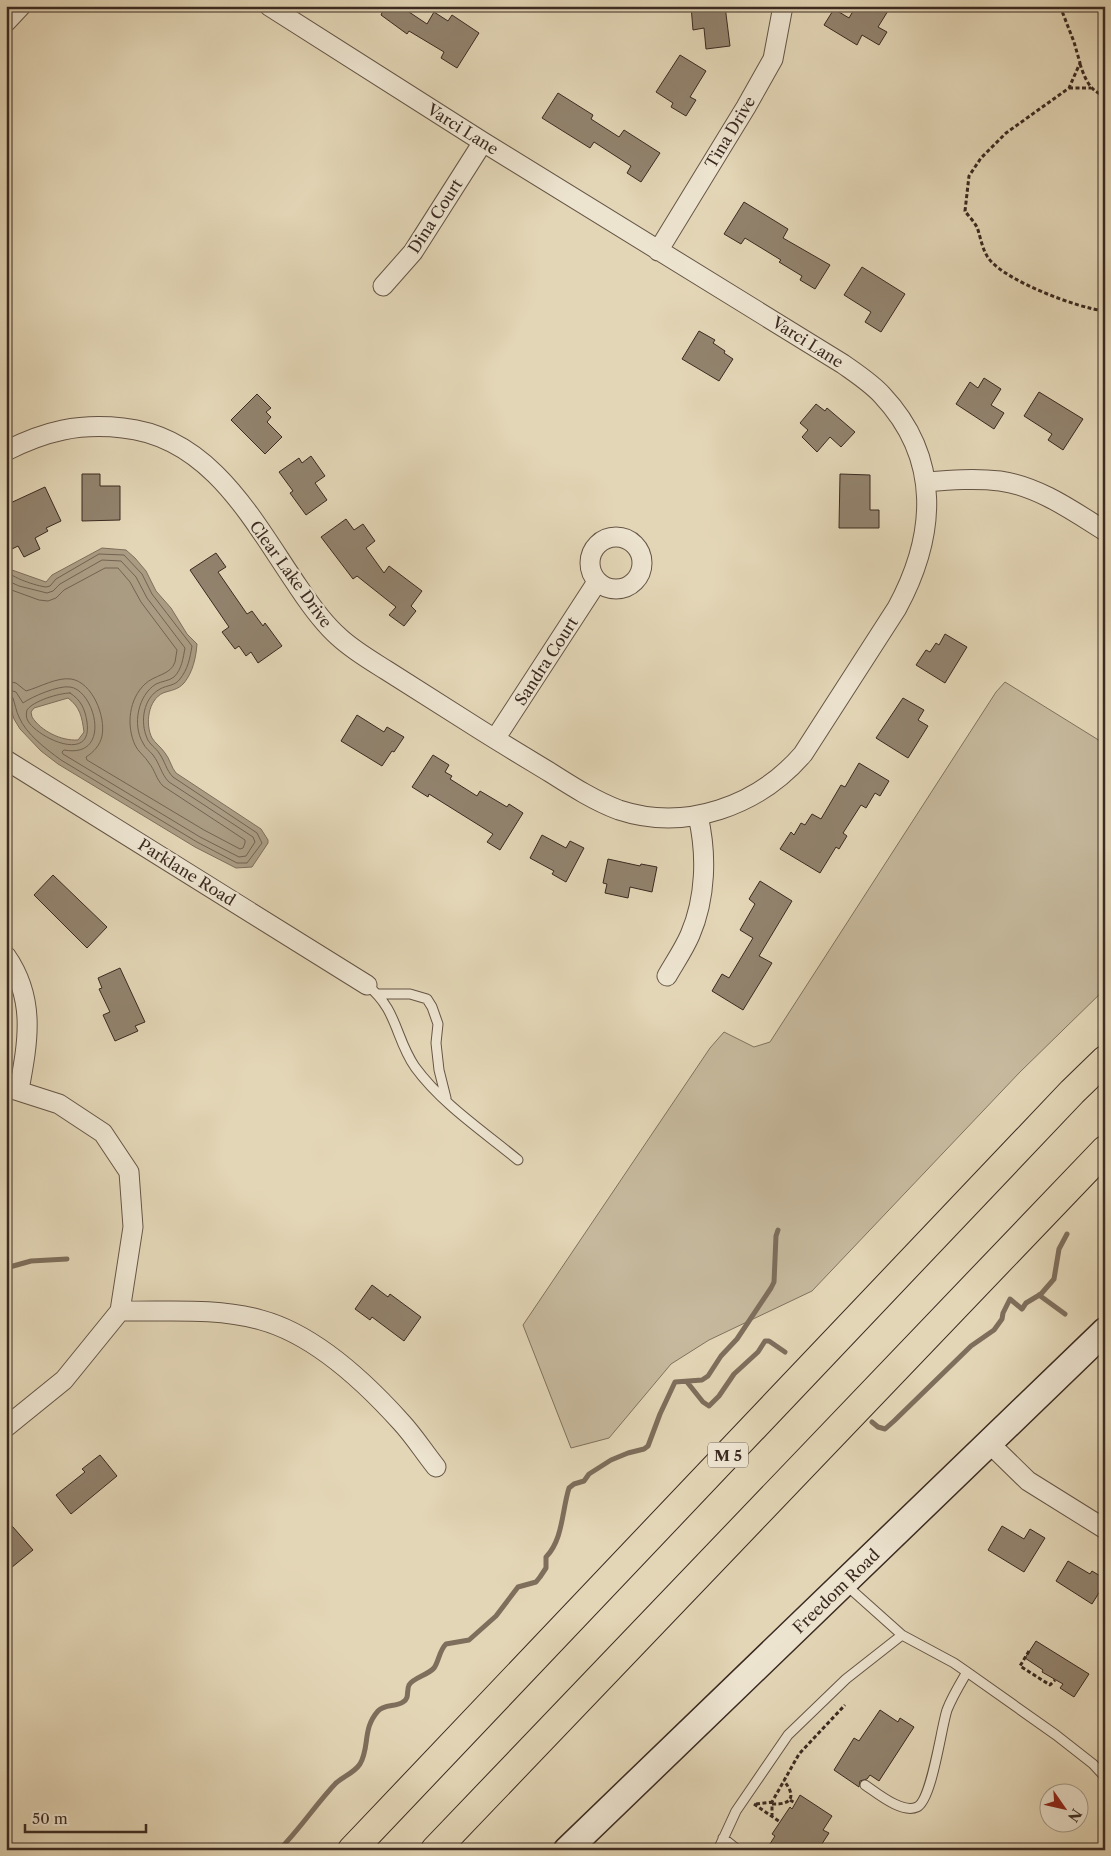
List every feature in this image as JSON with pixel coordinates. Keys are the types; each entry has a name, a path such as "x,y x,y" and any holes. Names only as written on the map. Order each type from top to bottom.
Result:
{"highway":[{"name":"M 5","path":"352,1850 1105,1060"},
{"path":"436,1850 1105,1150"}],"street":[{"path":"6,22 21,6"},
{"name":"Varci Lane","path":"269,6 658,251 778,322 844,364 864,379 898,414 921,458 926,482 924,535 910,584 897,608 803,754 784,774 760,792 725,809 690,816"},
{"name":"Tina Drive","path":"658,251 746,107 773,59 784,6"},
{"name":"Dina Court","path":"383,286 413,252 483,142"},
{"name":"Clear Lake Drive","path":"6,451 54,431 94,426 128,428 142,431 181,447 204,463 224,482 313,609 348,646 495,739 603,803 630,813 645,816 690,816"},
{"path":"926,482 986,479 1019,486 1068,508 1105,531"},
{"name":"Sandra Court","path":"495,739 597,582"},
{"name":"Parklane Road","path":"6,760 373,989"},
{"path":"667,976 690,936 700,902 703,855 702,835 690,816"},
{"path":"6,956 15,969 24,990 27,1009 27,1040 13,1088 59,1104 103,1134 129,1172 133,1228 120,1312 64,1380 6,1427"},
{"path":"120,1312 226,1314 260,1320 293,1333 342,1364 401,1422 436,1468"},
{"name":"Freedom Road","path":"567,1850 1105,1331"},
{"path":"989,1443 1028,1481 1105,1529"}],"lane":[{"path":"373,989 388,1006 413,1064 422,1076 446,1100 518,1160"},
{"path":"373,989 410,994 427,999 438,1024 436,1043 439,1070 446,1100"},
{"path":"844,1583 902,1636 954,1663 967,1672 1056,1735 1093,1764 1105,1777"},
{"path":"718,1850 736,1811 788,1735 846,1679 902,1636"},
{"path":"865,1785 890,1802 905,1808 916,1808 921,1804 926,1796 933,1772 948,1709 967,1672"},
{"path":"723,1838 738,1850"}],"path":[{"path":"1060,6 1084,75 1091,88 1105,95"},
{"path":"1080,63 1069,88 1006,133 981,158 969,176 965,211 978,228 982,246 989,259 1004,272 1046,293 1076,304 1105,311"},
{"path":"1069,88 1091,88"},
{"path":"1029,1651 1020,1666 1050,1685 1055,1680"},
{"path":"772,1817 772,1803 799,1754 845,1705"},
{"path":"784,1781 790,1788 790,1800"},
{"path":"780,1822 753,1804 784,1804 790,1800"},
{"path":"790,1800 795,1803"}],"shaded area":[{"path":"1005,682 1105,744 1105,989 1020,1072 812,1291 709,1340 671,1364 609,1438 571,1448 523,1325 710,1048 724,1032 754,1047 770,1042 996,692"}],"water":[{"path":"102,548 126,550 146,571 156,591 171,608 187,634 197,644 194,664 184,683 158,696 154,701 148,719 150,732 153,740 167,755 176,773 261,829 268,843 252,867 236,868 195,847 58,764 41,751 20,729 14,719 6,690 6,560 12,570 46,582 52,575","holes":["68,698 75,705 81,717 84,732 78,740 58,737 46,731 32,717 31,712 34,708"]}],"building":[{"path":"385,6 400,6 427,24 434,12 448,21 452,15 479,33 457,68 441,58 444,52 409,31 407,34 381,15"},
{"path":"691,6 725,6 730,46 706,49 704,28 693,30"},
{"path":"856,6 891,6 878,27 887,32 879,45 862,35 857,45 824,25 834,9 849,18"},
{"path":"680,55 706,71 690,97 696,100 686,116 671,107 673,103 656,92"},
{"path":"558,93 593,115 591,119 619,137 624,130 660,153 641,182 627,173 631,166 594,142 590,148 542,118"},
{"path":"744,202 788,229 783,238 830,265 815,289 800,280 802,276 779,262 781,260 745,238 741,244 724,234"},
{"path":"862,267 905,294 881,332 865,322 871,312 844,295"},
{"path":"699,331 715,340 713,343 733,359 719,381 682,359"},
{"path":"984,378 1001,389 991,405 1004,413 994,429 956,404 970,382 978,388"},
{"path":"1039,392 1083,419 1063,450 1048,440 1052,434 1024,416"},
{"path":"257,394 271,408 266,412 271,417 267,422 282,437 265,454 231,420"},
{"path":"816,404 825,411 827,408 855,432 841,447 830,437 817,452 802,437 808,430 800,423"},
{"path":"311,456 325,476 315,483 327,500 306,515 290,493 293,491 279,472 299,458 302,463"},
{"path":"82,474 100,474 100,486 120,486 120,520 82,521"},
{"path":"840,474 870,475 870,510 879,510 879,528 839,528"},
{"path":"45,487 61,521 46,528 48,531 35,538 40,549 24,557 18,546 12,549 6,537 6,505"},
{"path":"346,519 354,530 363,524 375,541 366,548 384,573 389,566 422,591 411,606 416,611 404,626 389,615 396,607 357,576 353,579 321,537"},
{"path":"216,553 226,567 218,572 247,614 252,611 263,626 265,623 282,646 258,663 251,652 246,656 239,646 235,649 222,632 229,627 190,570"},
{"path":"945,634 967,647 945,683 916,665 926,650 930,652 936,643 939,645"},
{"path":"903,698 924,710 918,720 928,726 908,758 876,738"},
{"path":"357,715 384,732 387,727 404,737 382,766 341,741"},
{"path":"433,755 449,765 445,772 452,776 450,779 477,796 480,791 507,807 509,804 523,813 500,850 487,842 493,834 429,794 428,797 412,787"},
{"path":"859,763 889,781 880,796 875,793 866,808 861,805 843,833 847,836 839,849 836,847 820,873 780,849 791,832 794,835 801,823 805,825 812,814 821,819 841,785 845,787"},
{"path":"542,835 566,848 570,841 584,848 566,882 552,874 554,871 530,858"},
{"path":"608,859 640,866 641,864 657,867 652,892 630,887 628,898 605,893 607,884 603,883"},
{"path":"53,875 107,927 87,948 34,895"},
{"path":"760,881 792,901 759,956 772,963 743,1010 712,991 722,974 729,978 753,938 740,930 755,904 749,899"},
{"path":"120,968 145,1022 135,1026 138,1031 115,1041 103,1015 110,1012 99,989 102,988 98,978"},
{"path":"372,1285 388,1297 390,1294 421,1317 404,1341 372,1317 370,1320 355,1309"},
{"path":"100,1455 117,1476 71,1514 56,1495 85,1472 82,1469"},
{"path":"6,1519 33,1550 6,1572"},
{"path":"1002,1526 1024,1539 1030,1529 1045,1538 1024,1572 988,1550"},
{"path":"1068,1561 1090,1574 1092,1571 1105,1579 1105,1583 1092,1604 1056,1581"},
{"path":"1036,1641 1089,1674 1074,1697 1060,1688 1063,1684 1042,1672 1043,1670 1025,1658"},
{"path":"880,1710 898,1722 900,1718 914,1727 879,1781 870,1775 867,1779 860,1781 859,1787 834,1770 854,1738 859,1741"},
{"path":"800,1795 832,1816 823,1830 829,1833 818,1850 766,1850 775,1836 772,1834 790,1807 792,1809"}],"waterway":[{"path":"279,1850 336,1783 355,1770 360,1764 365,1751 370,1724 378,1711 383,1707 400,1704 405,1700 409,1685 434,1668 446,1644 469,1640 496,1616 518,1587 536,1582 546,1568 546,1557 556,1542 569,1488 574,1484 584,1481 589,1474 611,1460 648,1446 675,1382 702,1380 708,1376 721,1356 737,1339 774,1282 776,1236 778,1230"},
{"path":"872,1422 878,1427 885,1429 894,1421 971,1346 994,1330 1002,1319 1010,1299 1022,1309 1026,1303 1041,1294 1054,1279 1059,1249 1067,1234"},
{"path":"6,1268 31,1261 67,1259"},
{"path":"1039,1295 1065,1314"},
{"path":"687,1382 703,1402 709,1406 719,1396 734,1374 758,1352 765,1341 769,1341 785,1352"}]}
